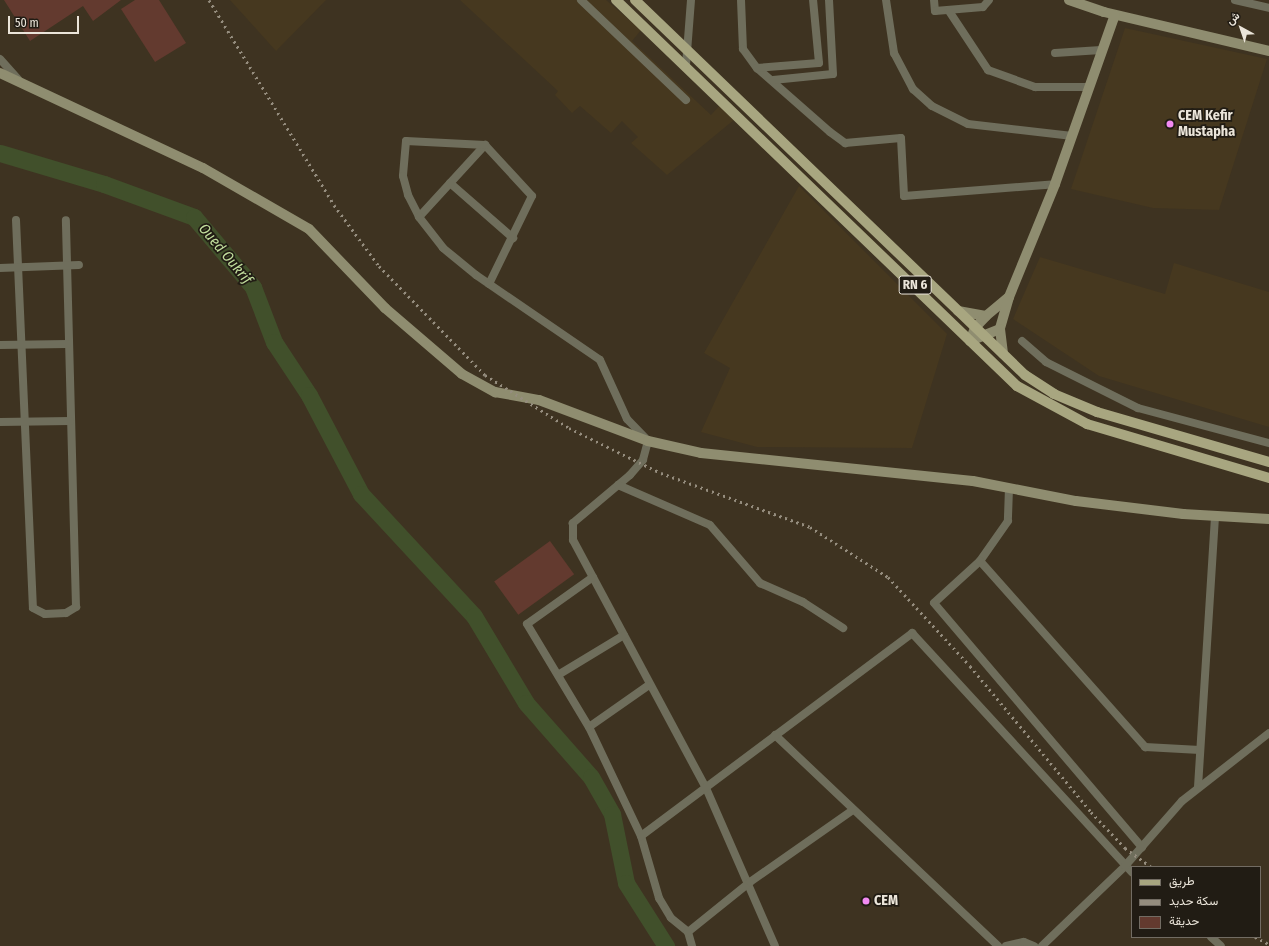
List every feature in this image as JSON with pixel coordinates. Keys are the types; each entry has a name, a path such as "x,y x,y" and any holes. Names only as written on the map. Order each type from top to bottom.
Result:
{"main road":[{"name":"RN 6","path":"616,0 686,65 1017,386 1061,413 1113,433 1269,478"},
{"name":"RN 6","path":"635,0 975,328 1003,354 1054,394 1096,412 1269,462"},
{"path":"671,51 679,42"}],"street":[{"path":"581,0 686,100"},
{"path":"686,65 691,0"},
{"path":"740,0 743,49 757,68 773,80 845,143 901,138 904,196 1055,184"},
{"path":"757,68 819,63 813,0"},
{"path":"773,80 833,74 829,0"},
{"path":"886,0 894,53 913,89 932,106 968,124 1072,136"},
{"path":"934,0 935,12 983,7 990,0"},
{"path":"1068,0 1115,15 1269,51"},
{"path":"1235,0 1267,5"},
{"path":"949,11 988,70 1035,86 1087,86"},
{"path":"1003,354 1000,329 1009,297 1055,184 1072,136 1087,86 1115,15"},
{"path":"1055,53 1101,50"},
{"path":"0,60 18,79"},
{"path":"0,73 18,79 203,168 309,229 384,308 462,374 495,392 539,400 647,445 724,456 1009,488 1076,501 1215,516 1269,519"},
{"path":"489,284 513,238 532,196 485,145 406,141 403,176 419,217 443,248 489,284 600,360 627,419 647,445 644,460 630,475 573,523 573,540 649,685 706,788 750,882 776,946"},
{"path":"419,217 485,145"},
{"path":"450,183 513,238"},
{"path":"16,220 20,268 33,608 45,614 66,613 76,607 67,344 66,220"},
{"path":"0,268 67,264 79,265"},
{"path":"970,341 975,328 986,316 1009,297"},
{"path":"958,311 986,316"},
{"path":"970,341 1000,329"},
{"path":"1022,341 1046,362 1138,408 1269,443"},
{"path":"0,345 22,346 67,344"},
{"path":"0,422 70,421"},
{"path":"618,485 710,525 760,584 803,602 843,628"},
{"path":"1009,488 1008,521 980,561 934,603 1142,847"},
{"path":"1198,787 1215,516"},
{"path":"980,561 1144,747 1200,750"},
{"path":"593,577 527,624 589,727 641,836 659,898 671,918 688,932 692,946"},
{"path":"641,836 912,633 1131,871"},
{"path":"558,675 624,635"},
{"path":"589,727 649,685"},
{"path":"1042,946 1125,866 1198,787 1269,733"},
{"path":"775,736 998,946"},
{"path":"688,932 750,882 854,810"},
{"path":"1212,938 1222,946"},
{"path":"1006,946 1024,942 1034,946"}],"shaded area":[{"path":"230,0 326,0 276,51"},
{"path":"460,0 606,0 641,30 632,41 711,115 720,105 735,119 667,175 631,143 638,137 622,121 611,133 580,106 572,113 555,95 558,91"},
{"name":"CEM Kefir Mustapha","path":"1125,28 1267,59 1219,210 1153,208 1071,189"},
{"path":"799,186 947,334 912,448 757,447 701,432 730,368 704,353"},
{"path":"1040,257 1165,294 1174,263 1269,292 1269,427 1099,376 1013,319"}],"green space":[{"path":"4,0 121,0 93,21 83,6 30,41"},
{"path":"135,0 159,0 186,43 155,62 121,9"},
{"path":"550,541 574,574 518,615 494,582"}],"waterway":[{"name":"Oued Oukrif","path":"0,153 104,184 194,217 253,287 274,342 309,395 361,494 474,616 526,703 591,777 612,814 626,883 666,946"}],"railway":[{"path":"209,0 334,205 379,266 485,375 569,428 661,473 810,527 888,577 970,666 1091,812 1125,848 1150,866"},
{"path":"1257,938 1269,944"}],"place":[{"name":"CEM Kefir Mustapha","path":"1170,124"},
{"name":"CEM","path":"866,901"}]}
